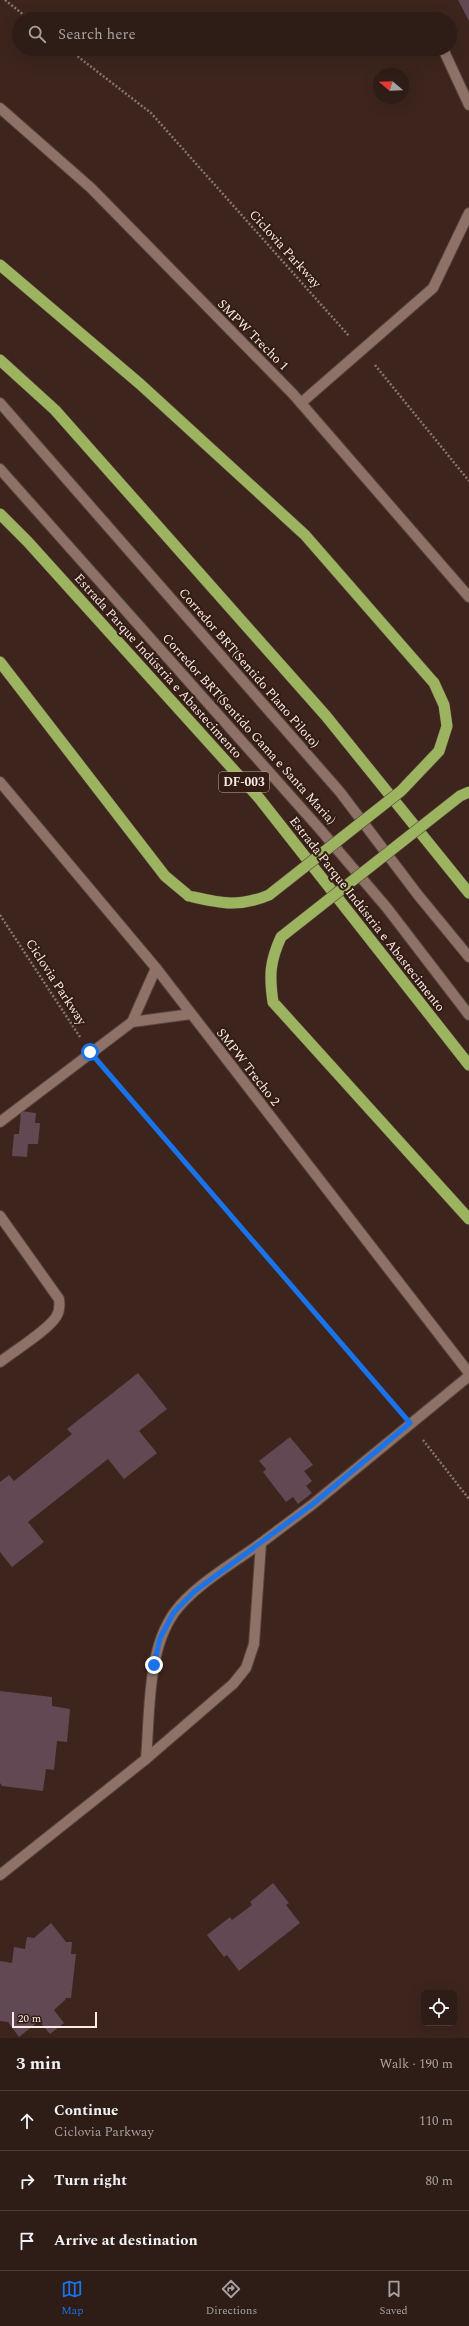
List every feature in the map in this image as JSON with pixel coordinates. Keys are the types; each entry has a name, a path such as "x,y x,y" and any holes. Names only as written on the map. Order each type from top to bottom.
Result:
{"highway":[{"path":"0,265 140,384 305,535 434,683 444,705 447,726 439,751 401,791 268,895 252,903 228,905 189,896 165,876 0,662"},
{"path":"0,360 55,410 326,716 469,893"},
{"name":"Estrada Parque Indústria e Abastecimento","path":"0,514 33,548 258,798 469,1066"},
{"path":"469,792 460,796 281,936 272,958 270,980 273,1002 469,1220"}],"street":[{"path":"446,56 469,105"},
{"name":"SMPW Trecho 1","path":"0,108 91,188 301,403 469,597"},
{"path":"301,403 433,288 469,213"},
{"name":"Corredor BRT(Sentido Plano Piloto)","path":"0,403 340,792 418,895 469,958"},
{"name":"Corredor BRT(Sentido Gama e Santa Maria)","path":"0,469 318,827 386,908 469,1015"},
{"name":"SMPW Trecho 2","path":"0,782 156,968 469,1374"},
{"path":"132,1022 156,968"},
{"path":"0,1122 90,1052 132,1022 191,1014"},
{"path":"0,1216 59,1299 60,1308 56,1317 48,1325 0,1362"},
{"path":"146,1759 154,1665 160,1638 174,1612 195,1591 313,1504 469,1374"},
{"path":"0,1875 146,1759 233,1684 246,1668 254,1644 261,1543"}],"path":[{"path":"5,0 20,12"},
{"name":"Ciclovia Parkway","path":"77,56 151,113 354,342"},
{"path":"370,360 469,481"},
{"name":"Ciclovia Parkway","path":"0,915 90,1052 410,1423 469,1499"}],"building":[{"path":"458,0 469,0 469,21"},
{"path":"21,1111 36,1113 35,1123 40,1123 38,1144 28,1144 27,1157 12,1156 14,1134 19,1134"},
{"path":"138,1373 167,1409 139,1431 157,1453 124,1479 108,1459 28,1522 44,1542 12,1567 0,1552 0,1482 9,1475 14,1481 72,1434 67,1429"},
{"path":"290,1437 313,1465 304,1471 312,1481 306,1486 312,1493 298,1504 293,1497 286,1502 263,1472 266,1469 259,1461"},
{"path":"0,1691 52,1697 52,1706 70,1709 67,1742 57,1741 54,1770 46,1769 43,1791 2,1786 0,1783"},
{"path":"273,1883 289,1903 286,1905 300,1923 239,1971 227,1955 224,1957 207,1935 230,1917 232,1920 252,1905 250,1902"},
{"path":"51,1923 66,1942 72,1942 71,1954 76,1954 71,1998 66,1998 54,2010 64,2023 50,2034 39,2021 19,2037 8,2022 0,2021 0,1961 12,1963 14,1947 25,1949 27,1937 34,1938"}],"route":[{"path":"90,1052 410,1423 313,1504 195,1591 174,1612 160,1638 154,1665"}]}
